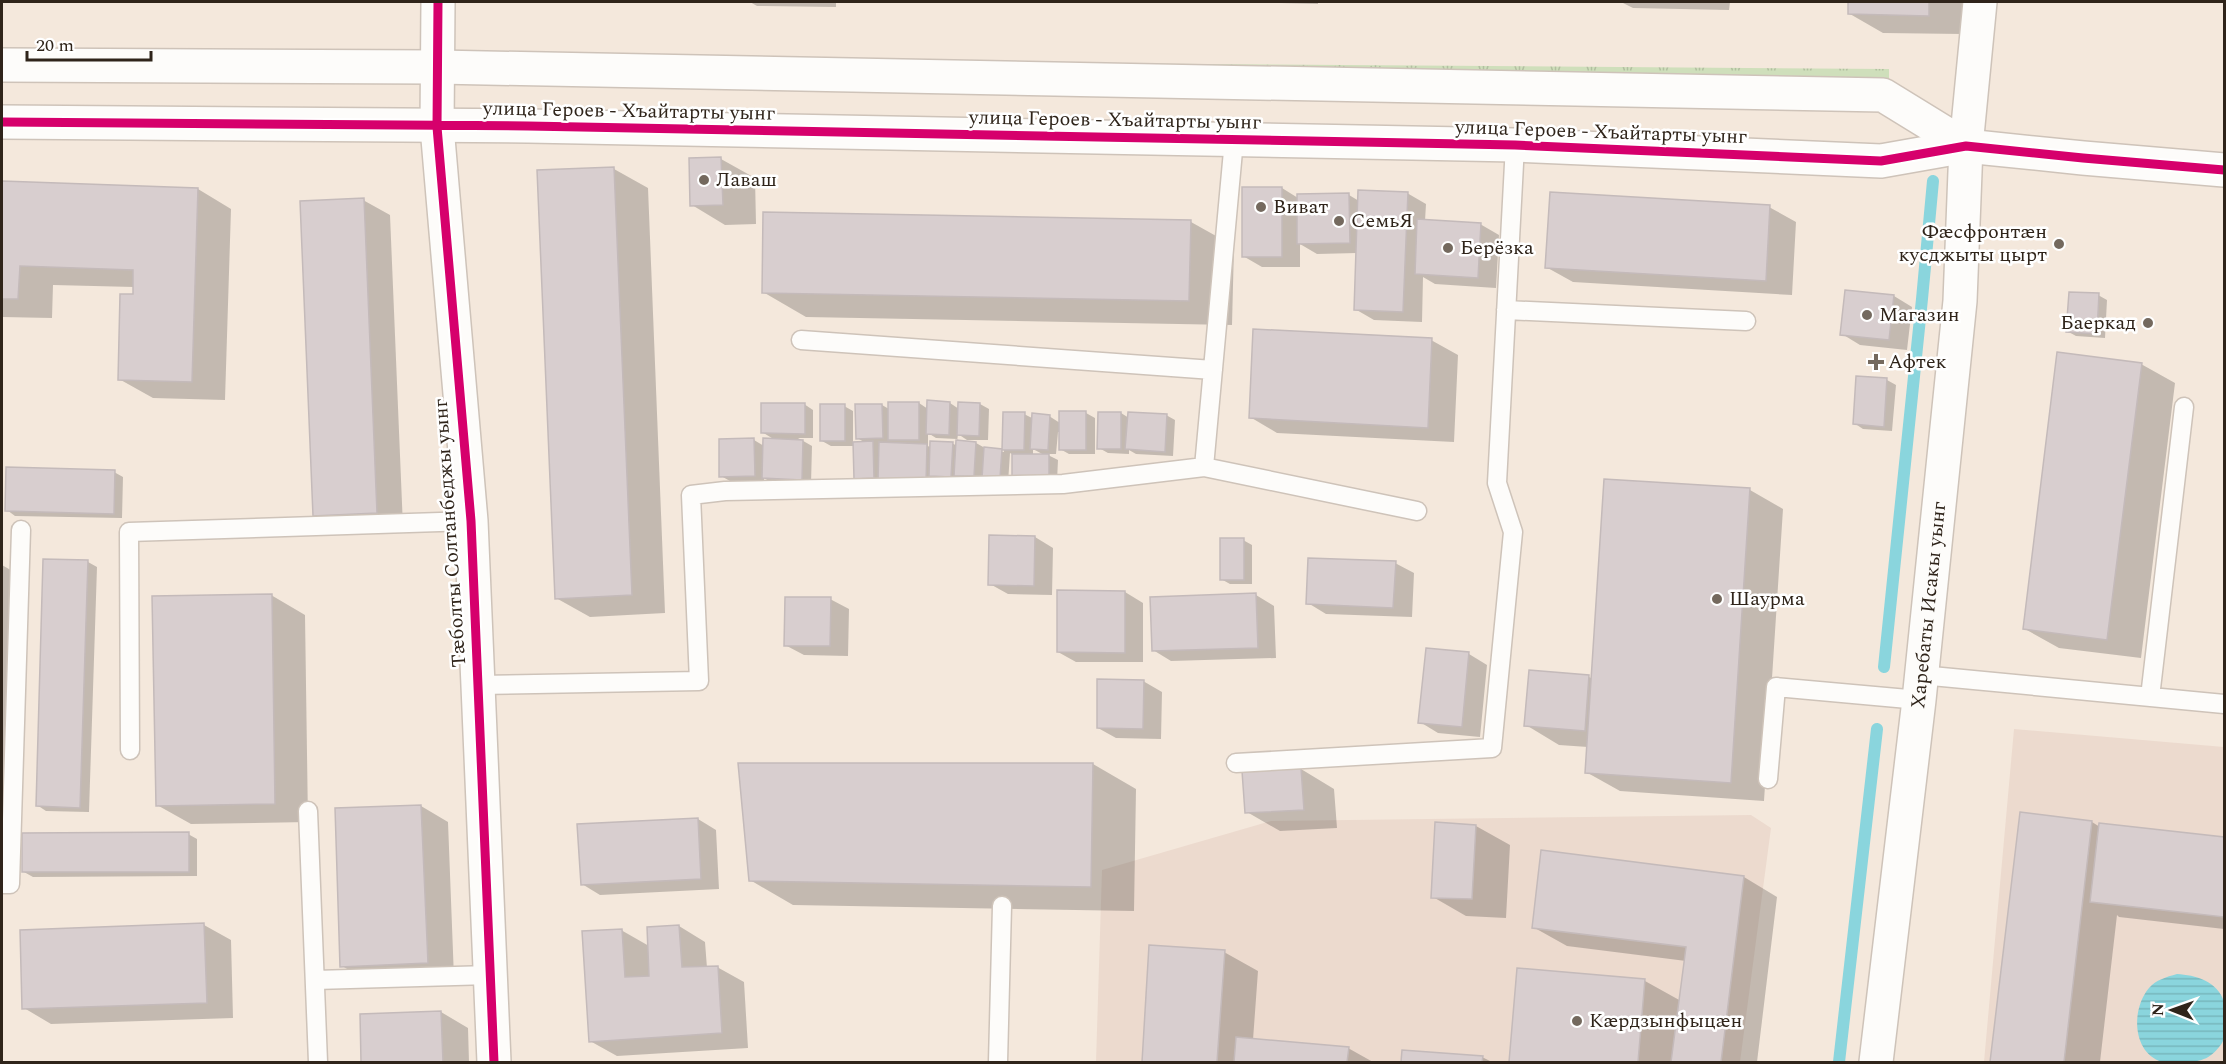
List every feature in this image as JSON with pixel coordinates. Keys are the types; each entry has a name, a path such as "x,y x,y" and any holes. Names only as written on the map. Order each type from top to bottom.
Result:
{"street":[{"name":"Тæболты Солтанбеджы уынг","path":"438,2 437,127 471,521 494,1062"},
{"name":"Харебаты Исакы уынг","path":"1876,1062 1920,687 1960,301 1966,146 1980,2"},
{"name":"улица Героев - Хъайтарты уынг","path":"2,65 438,67 1882,95 1966,146"},
{"name":"улица Героев - Хъайтарты уынг","path":"2,122 540,126 1515,145 1881,162 1966,146 2224,170"}],"lane":[{"path":"1204,467 1234,140"},
{"path":"1236,763 1492,748 1513,532 1497,483 1515,145"},
{"path":"1506,310 1746,321"},
{"path":"801,340 1213,370"},
{"path":"2150,697 2184,407"},
{"path":"478,685 699,681 691,495 724,491 1063,484 1204,467 1417,511"},
{"path":"130,750 129,532 471,521"},
{"path":"2,884 9,884 21,530"},
{"path":"1768,778 1776,687 1920,687 2150,697 2224,704"},
{"path":"308,811 318,1062"},
{"path":"998,1062 1002,906"},
{"path":"315,980 490,975"}],"shaded area":[{"path":"2014,729 2224,747 2224,1062 1984,1062"},
{"path":"1751,815 1771,828 1740,1062 1096,1062 1102,870 1271,821"}],"green space":[{"path":"513,59 1889,69 1889,85"}],"water":[{"path":"2177,974 2198,978 2217,989 2225,1004 2224,1038 2214,1052 2202,1060 2164,1063 2152,1057 2145,1050 2137,1030 2137,1018 2143,997 2149,988 2158,981"}],"building":[{"path":"1848,2 1929,2 1929,16 1848,14"},
{"path":"721,157 723,205 690,206 689,158"},
{"path":"614,167 632,595 555,599 537,170"},
{"path":"2,181 198,188 192,382 118,380 120,294 133,294 133,270 20,266 18,299 2,299"},
{"path":"1242,187 1282,187 1282,257 1242,257"},
{"path":"1358,190 1408,192 1403,312 1354,310"},
{"path":"1550,192 1770,205 1766,281 1545,268"},
{"path":"1349,193 1350,243 1297,244 1297,194"},
{"path":"364,198 377,513 313,516 300,201"},
{"path":"763,212 1191,220 1189,301 762,293"},
{"name":"Берёзка","path":"1417,219 1481,223 1478,278 1415,274"},
{"name":"Магазин","path":"1845,290 1894,295 1889,340 1840,335"},
{"path":"2069,292 2099,293 2097,334 2066,332"},
{"path":"1253,329 1432,338 1428,428 1249,418"},
{"path":"2057,352 2142,363 2107,640 2023,629"},
{"path":"1856,376 1887,378 1884,427 1853,424"},
{"path":"927,400 950,402 949,435 926,434"},
{"path":"888,402 919,402 919,440 888,440"},
{"path":"958,402 980,403 979,436 957,435"},
{"path":"761,403 805,403 805,434 761,433"},
{"path":"820,404 845,404 845,441 820,441"},
{"path":"855,404 882,404 883,438 856,439"},
{"path":"1059,411 1086,411 1086,450 1059,450"},
{"path":"1003,412 1025,412 1024,450 1002,450"},
{"path":"1098,412 1121,412 1121,449 1097,449"},
{"path":"1128,412 1167,414 1165,452 1125,449"},
{"path":"1032,413 1050,415 1048,450 1030,449"},
{"path":"754,438 755,476 719,477 719,439"},
{"path":"763,438 803,440 802,480 762,478"},
{"path":"956,440 976,442 974,476 954,476"},
{"path":"873,441 874,478 854,479 853,442"},
{"path":"930,441 953,442 951,477 929,476"},
{"path":"879,442 927,444 926,483 878,481"},
{"path":"984,447 1002,449 1000,478 982,478"},
{"path":"1012,454 1049,454 1049,477 1012,477"},
{"path":"6,467 115,470 114,514 5,511"},
{"path":"1604,479 1750,488 1731,783 1585,773"},
{"path":"989,535 1035,536 1034,586 988,585"},
{"path":"1220,538 1244,538 1244,580 1220,580"},
{"path":"1308,558 1396,561 1393,608 1306,604"},
{"path":"43,559 88,560 80,808 36,806"},
{"path":"1057,590 1125,591 1125,653 1057,652"},
{"path":"1256,593 1258,648 1152,651 1150,597"},
{"path":"272,594 275,804 156,806 152,596"},
{"path":"785,597 831,597 830,646 784,646"},
{"path":"1426,648 1469,652 1462,727 1418,723"},
{"path":"1529,670 1589,675 1585,731 1524,726"},
{"path":"1097,679 1144,680 1143,729 1097,728"},
{"path":"738,763 1093,763 1091,887 749,881"},
{"path":"1301,768 1304,810 1245,813 1242,771"},
{"path":"421,805 428,963 340,967 335,808"},
{"path":"2020,812 2092,821 2064,1062 1990,1062"},
{"path":"698,818 701,879 581,885 577,824"},
{"path":"1435,822 1476,825 1472,899 1431,898"},
{"path":"2099,823 2224,837 2224,917 2090,902"},
{"path":"189,832 189,872 22,872 22,833"},
{"path":"1541,850 1744,876 1721,1062 1671,1062 1686,947 1532,928"},
{"path":"204,923 207,1003 22,1009 20,930"},
{"path":"679,925 682,967 718,966 722,1033 589,1042 582,931 622,929 625,977 649,976 647,927"},
{"path":"1149,945 1225,950 1217,1062 1142,1062"},
{"name":"Кæрдзынфыцæн","path":"1517,968 1645,979 1638,1062 1509,1062"},
{"path":"441,1011 443,1062 361,1062 360,1014"},
{"path":"1236,1037 1349,1047 1347,1062 1234,1062"},
{"path":"1402,1050 1483,1056 1482,1062 1401,1062"}],"waterway":[{"path":"1884,667 1933,181"},
{"path":"1839,1062 1877,729"}],"cycle path":[{"path":"438,2 437,127 471,521 494,1062"},
{"path":"2,122 528,126 1515,145 1881,161 1966,146 2224,170"}],"place":[{"name":"Лаваш","path":"704,180"},
{"name":"Виват","path":"1261,207"},
{"name":"СемьЯ","path":"1339,221"},
{"name":"Фæсфронтæн кусджыты цырт","path":"2059,244"},
{"name":"Берёзка","path":"1448,248"},
{"name":"Магазин","path":"1867,315"},
{"name":"Баеркад","path":"2148,323"},
{"name":"Афтек","path":"1876,362"},
{"name":"Шаурма","path":"1717,599"},
{"name":"Кæрдзынфыцæн","path":"1577,1021"}]}
